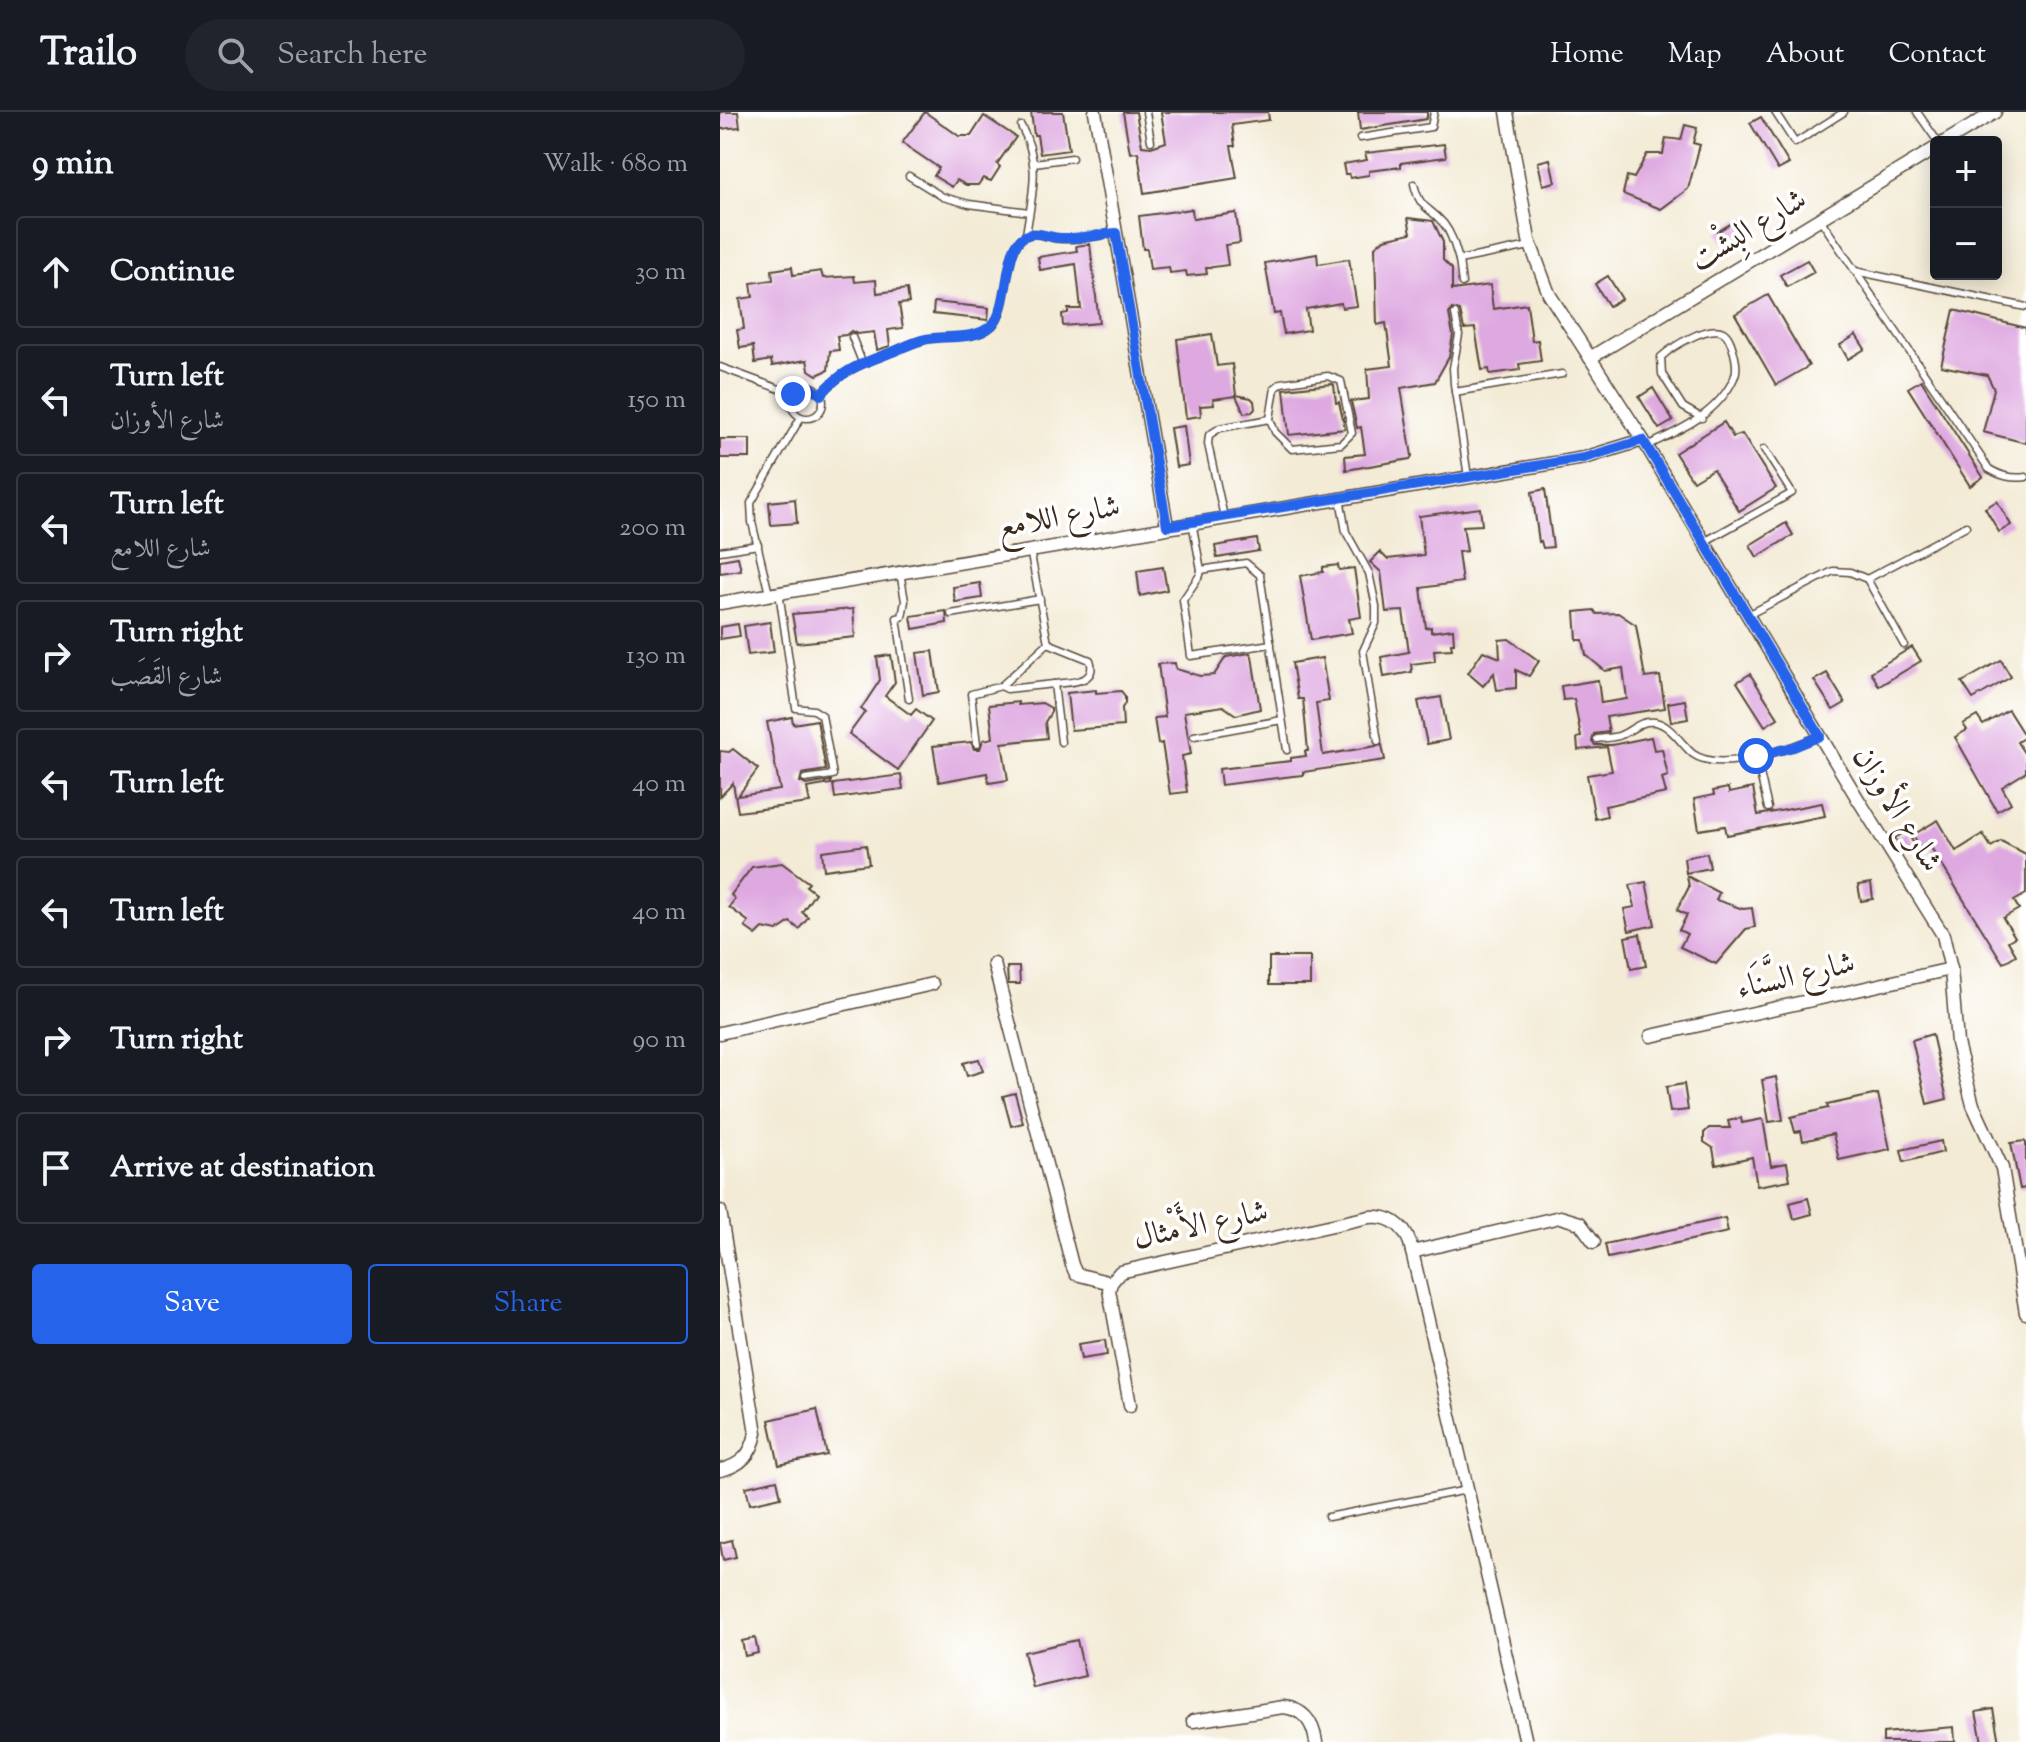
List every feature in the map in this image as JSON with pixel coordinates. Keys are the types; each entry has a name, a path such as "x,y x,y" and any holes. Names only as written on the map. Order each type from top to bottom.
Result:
{"street":[{"path":"1095,112 1167,526"},
{"name":"شارع الأوزان","path":"1507,112 1530,246 1549,294 1645,443 1943,935 1951,969 1959,1053 1973,1105 2002,1168 2026,1313"},
{"path":"1955,136 1995,112"},
{"name":"شارع البِشْت","path":"1590,358 1930,152"},
{"name":"شارع اللامع","path":"720,603 1584,458 1645,443"},
{"path":"994,964 1072,1265 1076,1274 1083,1278 1111,1283"},
{"name":"شارع السَّنَاء","path":"1651,1036 1951,969"},
{"path":"720,1033 932,984"},
{"path":"720,1211 724,1264 756,1433 747,1457 734,1467 720,1470"},
{"name":"شارع الأَمْثال","path":"1130,1405 1110,1298 1111,1283 1126,1268 1369,1217 1385,1218 1399,1225 1408,1236 1412,1252 1526,1742"},
{"path":"1412,1252 1560,1217 1580,1223 1594,1242"},
{"path":"1193,1721 1292,1708 1308,1719 1316,1742"}],"lane":[{"path":"1146,112 1151,141"},
{"path":"1360,138 1431,127 1434,112"},
{"path":"1775,112 1795,143 1844,112"},
{"path":"1917,112 1934,136"},
{"path":"1021,126 1034,163 1026,235"},
{"path":"1034,163 1072,158"},
{"path":"909,176 943,197 969,204 1029,212"},
{"path":"1414,184 1418,202 1437,217 1450,233 1459,260 1462,283"},
{"path":"1820,219 1989,469 2002,476 2016,479 2026,477"},
{"path":"821,395 847,370 862,362 928,339 973,335 989,328 1000,314 1015,250 1020,239 1026,235 1033,233 1062,239 1116,233"},
{"path":"1459,260 1530,246"},
{"path":"1855,271 2026,307"},
{"path":"1455,314 1459,335 1453,368 1468,477"},
{"path":"1645,443 1702,418 1725,392 1736,372 1732,346 1720,330 1706,331 1661,357 1662,374 1683,407 1702,418"},
{"path":"852,337 862,362"},
{"path":"720,367 793,394"},
{"path":"1455,392 1562,374"},
{"path":"1336,378 1341,381 1352,433 1341,444 1292,449 1275,432 1270,419 1272,397 1281,383 1336,378"},
{"path":"801,417 791,406 793,394 809,386 821,395 822,406 817,414 801,417 751,503 758,545 774,593 796,708 814,710 822,715 833,775 805,779"},
{"path":"1224,517 1208,444 1209,435 1220,428 1270,419"},
{"path":"1704,542 1792,493 1764,449"},
{"path":"1340,498 1346,532 1369,573 1376,606 1376,623 1363,651 1378,741"},
{"path":"1192,522 1201,570 1183,600 1191,656 1271,644"},
{"path":"1867,579 1966,526"},
{"path":"720,551 758,545"},
{"path":"1030,550 1048,643"},
{"path":"1201,570 1238,562 1258,571 1287,750"},
{"path":"1748,615 1833,571 1850,572 1867,579 1904,645"},
{"path":"900,572 905,609 902,617 897,618 909,699"},
{"path":"951,614 1040,599"},
{"path":"1001,686 1007,689 1087,679 1093,669 1090,660 1048,643"},
{"path":"977,744 971,694 1001,686 1048,643"},
{"path":"1054,684 1061,742"},
{"path":"1194,736 1282,720"},
{"path":"1597,739 1621,736 1633,727 1657,722 1699,758 1722,761 1794,747 1820,736"},
{"path":"1756,756 1768,808"},
{"path":"1328,1517 1467,1490"}],"building":[{"path":"720,112 738,112 740,127 720,129"},
{"path":"925,112 959,136 971,136 984,116 1016,137 997,164 1000,167 991,181 983,178 978,185 966,185 957,180 952,187 934,176 939,168 902,143"},
{"path":"1031,112 1063,112 1069,150 1040,154"},
{"path":"1123,112 1136,112 1142,146 1151,147 1166,142 1161,112 1268,112 1269,120 1232,125 1235,146 1231,146 1237,178 1144,193 1138,152 1130,153"},
{"path":"1358,112 1427,112 1427,116 1426,119 1360,130"},
{"path":"1761,117 1789,164 1778,170 1750,123"},
{"path":"1685,125 1697,128 1693,143 1700,145 1688,189 1661,209 1623,194 1627,176 1634,178 1647,154 1663,154 1666,138 1681,140"},
{"path":"1444,144 1446,157 1401,163 1401,167 1369,171 1369,175 1350,178 1349,174 1345,174 1343,164 1367,160 1365,153"},
{"path":"1550,159 1555,182 1543,185 1538,162"},
{"path":"1192,209 1193,219 1236,213 1240,243 1225,245 1228,265 1206,268 1207,274 1187,276 1186,271 1170,273 1169,267 1150,269 1147,249 1143,249 1139,216"},
{"path":"1408,218 1433,221 1443,242 1443,260 1452,269 1452,290 1490,285 1493,309 1527,304 1532,341 1538,340 1541,361 1519,364 1520,370 1490,374 1489,369 1482,370 1475,328 1464,329 1460,311 1452,309 1449,314 1453,335 1449,357 1435,382 1401,388 1412,456 1410,459 1346,470 1345,456 1365,454 1361,427 1357,428 1351,401 1369,399 1367,369 1392,366 1386,323 1377,325 1375,247 1384,239 1411,233"},
{"path":"1740,218 1747,229 1723,241 1717,232"},
{"path":"1090,244 1099,323 1063,326 1062,314 1068,313 1068,309 1081,309 1076,264 1040,270 1038,257 1077,251 1076,246"},
{"path":"1317,254 1318,264 1349,259 1357,306 1342,308 1341,303 1306,309 1309,330 1284,334 1280,313 1274,314 1265,263"},
{"path":"1807,260 1814,272 1787,287 1780,275"},
{"path":"792,267 793,275 821,271 823,278 854,276 855,282 876,280 877,293 907,289 909,303 899,304 903,328 888,330 890,346 877,350 874,332 857,334 851,331 837,336 839,350 830,351 828,370 817,375 809,370 807,360 772,366 771,360 755,363 753,346 740,348 737,330 744,329 740,299 753,297 751,283 773,280 772,270"},
{"path":"1608,276 1622,299 1609,306 1595,284"},
{"path":"1768,295 1809,366 1776,385 1735,314"},
{"path":"934,302 989,308 988,320 933,314"},
{"path":"1954,310 2026,328 2026,443 1983,432 1994,389 1987,375 1941,366"},
{"path":"1212,334 1217,366 1232,364 1236,395 1251,398 1255,409 1244,413 1236,396 1213,399 1214,405 1200,406 1201,416 1186,418 1177,339"},
{"path":"1856,335 1865,349 1848,359 1840,345"},
{"path":"1921,380 1983,477 1970,486 1908,388"},
{"path":"1332,384 1345,429 1289,435 1284,389"},
{"path":"1653,388 1673,421 1659,429 1639,397"},
{"path":"1724,422 1733,437 1742,434 1776,488 1739,511 1713,469 1693,481 1675,453"},
{"path":"1184,426 1189,465 1176,467 1170,428"},
{"path":"720,439 750,439 750,458 720,458"},
{"path":"1545,489 1553,547 1543,548 1539,542 1532,492"},
{"path":"795,499 797,523 771,525 769,502"},
{"path":"1997,501 2011,525 1999,532 1985,508"},
{"path":"1480,508 1482,525 1463,526 1467,551 1458,552 1462,582 1421,588 1426,628 1431,627 1431,632 1453,629 1452,649 1434,650 1435,661 1411,664 1412,672 1384,677 1381,657 1409,652 1403,611 1386,612 1381,572 1370,562 1380,552 1387,559 1424,555 1419,516"},
{"path":"1786,523 1793,535 1757,557 1750,545"},
{"path":"1257,539 1259,551 1217,558 1215,546"},
{"path":"738,557 741,570 720,573 720,560"},
{"path":"1338,565 1339,570 1354,568 1361,617 1349,619 1352,633 1311,640 1300,576 1323,572 1323,567"},
{"path":"1163,567 1167,590 1140,596 1137,571"},
{"path":"980,583 982,598 955,602 953,587"},
{"path":"853,609 855,637 797,643 792,614"},
{"path":"1594,610 1597,614 1618,613 1636,625 1645,678 1660,676 1665,708 1606,717 1609,732 1594,734 1592,742 1595,745 1612,745 1651,737 1654,750 1662,749 1668,776 1662,778 1666,793 1605,806 1607,816 1595,819 1587,775 1612,771 1607,747 1578,750 1577,738 1581,737 1574,699 1563,700 1561,686 1598,680 1601,703 1627,699 1623,668 1605,671 1586,655 1583,640 1577,640 1575,612"},
{"path":"946,611 947,623 913,629 911,616"},
{"path":"770,622 774,652 748,655 744,626"},
{"path":"738,624 740,636 720,639 720,627"},
{"path":"1509,639 1539,661 1529,676 1516,670 1516,688 1497,690 1494,673 1483,686 1468,673 1483,651 1500,658 1499,640"},
{"path":"1912,647 1921,661 1879,686 1871,672"},
{"path":"933,651 939,692 923,695 917,653"},
{"path":"1250,653 1260,709 1236,715 1223,706 1184,712 1191,754 1182,756 1187,792 1170,794 1162,743 1158,744 1154,718 1165,717 1158,664 1175,663 1176,669 1200,676 1214,675 1226,657"},
{"path":"891,655 895,682 885,696 911,715 916,709 932,721 898,770 849,734 865,712 861,709 880,680 877,657"},
{"path":"1322,658 1329,701 1316,703 1323,755 1382,745 1385,760 1303,772 1303,775 1221,785 1219,769 1291,761 1291,758 1306,756 1303,699 1298,699 1292,663"},
{"path":"2001,660 2011,677 1973,699 1962,682"},
{"path":"1827,673 1845,703 1833,710 1814,680"},
{"path":"1750,674 1778,718 1765,726 1737,682"},
{"path":"1096,690 1096,693 1121,691 1125,696 1123,726 1071,730 1067,693"},
{"path":"1441,697 1449,740 1427,744 1418,701"},
{"path":"1685,700 1688,719 1671,722 1668,703"},
{"path":"1018,702 1018,705 1042,703 1051,708 1051,712 1045,722 1047,738 1002,743 1008,780 989,783 987,773 939,782 933,746 971,742 974,749 980,749 983,740 993,738 989,705"},
{"path":"2008,710 2025,737 2017,742 2026,756 2026,772 2002,787 2011,803 1997,811 1955,737 1967,730 1963,724 1977,716 1983,725"},
{"path":"792,717 793,724 817,720 826,770 802,774 800,782 806,785 831,781 831,784 807,788 810,803 738,812 733,783 720,797 720,751 733,749 758,769 738,796 780,790 767,722"},
{"path":"901,775 903,789 835,798 833,784"},
{"path":"1728,788 1729,793 1753,788 1758,815 1822,803 1825,816 1727,835 1725,826 1699,830 1694,799"},
{"path":"1938,820 1956,851 1983,834 1991,847 2001,841 2026,854 2026,894 2014,901 2019,909 2003,918 2015,937 2008,941 2016,955 2003,963 1930,846 1922,851 1913,835"},
{"path":"1907,831 1915,846 1904,852 1895,838"},
{"path":"866,845 869,864 824,870 822,851"},
{"path":"1707,853 1710,868 1686,873 1684,858"},
{"path":"782,863 809,883 806,886 815,893 802,912 808,917 799,929 790,922 777,931 763,928 756,935 745,927 749,922 729,907 735,899 731,895 752,867"},
{"path":"1687,876 1719,893 1716,900 1743,909 1752,908 1755,927 1746,929 1716,964 1680,947 1687,934 1679,930 1687,915 1677,910 1689,887"},
{"path":"1646,882 1655,925 1629,931 1624,909 1635,907 1630,885"},
{"path":"1871,883 1873,899 1861,901 1858,885"},
{"path":"1640,934 1646,966 1631,969 1625,937"},
{"path":"1269,957 1310,957 1310,985 1269,985"},
{"path":"1007,967 1019,967 1020,984 1008,984"},
{"path":"1932,1034 1947,1099 1927,1104 1912,1040"},
{"path":"979,1059 983,1071 967,1076 963,1063"},
{"path":"1776,1077 1783,1120 1769,1122 1762,1080"},
{"path":"1684,1084 1688,1110 1670,1112 1666,1087"},
{"path":"1015,1093 1023,1123 1011,1126 1003,1096"},
{"path":"1878,1094 1890,1149 1839,1160 1833,1134 1803,1141 1801,1131 1795,1132 1791,1117 1828,1108 1827,1105"},
{"path":"1741,1118 1742,1123 1763,1119 1771,1166 1787,1163 1790,1180 1757,1186 1752,1157 1716,1165 1713,1148 1704,1142 1704,1133 1709,1128 1730,1128 1728,1121"},
{"path":"1941,1141 1943,1152 1904,1162 1901,1150"},
{"path":"2024,1141 2026,1188 2020,1189 2011,1143"},
{"path":"1808,1198 1812,1214 1794,1219 1790,1203"},
{"path":"1725,1218 1728,1232 1608,1258 1605,1244"},
{"path":"1105,1340 1107,1355 1081,1359 1078,1344"},
{"path":"817,1409 827,1455 779,1465 769,1420"},
{"path":"777,1480 781,1497 750,1504 746,1487"},
{"path":"732,1540 736,1557 723,1560 720,1543"},
{"path":"755,1638 758,1653 745,1656 742,1641"},
{"path":"1077,1640 1085,1676 1033,1688 1024,1652"},
{"path":"1993,1709 1999,1742 1982,1742 1976,1712"},
{"path":"1954,1727 1955,1742 1883,1742 1883,1733"}],"route":[{"path":"793,394 809,386 821,395 847,370 908,344 973,335 989,328 1000,314 1010,265 1020,239 1026,235 1033,233 1062,239 1116,233 1167,526 1584,458 1643,440 1820,736 1794,747 1756,756"}]}
